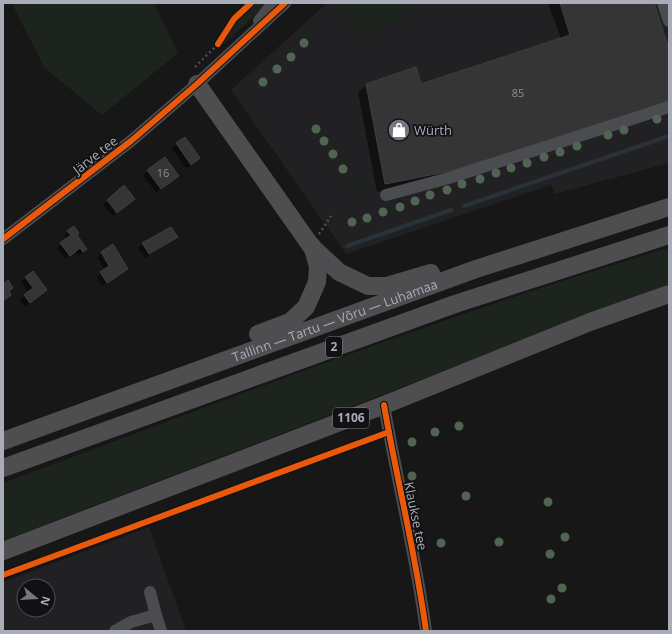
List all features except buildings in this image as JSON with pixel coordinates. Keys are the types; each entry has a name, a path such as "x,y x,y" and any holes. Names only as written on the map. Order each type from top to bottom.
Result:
{"highway":[{"path":"197,84 311,246 339,272 368,286 387,286 434,272 476,269"},
{"name":"Tallinn — Tartu — Võru — Luhamaa","path":"3,441 476,269 669,207"},
{"name":"Tallinn — Tartu — Võru — Luhamaa","path":"3,468 455,304 669,235"},
{"path":"190,372 216,351 290,322 306,307 317,282 318,266 311,246"},
{"name":"1106","path":"3,551 384,405 590,322 669,294"}],"street":[{"path":"250,36 273,3"},
{"path":"250,36 285,3"},
{"path":"663,3 669,21"},
{"name":"Järve tee","path":"3,239 108,159 197,84 250,36"},
{"path":"386,195 449,178 669,107"},
{"name":"Klaukse tee","path":"384,405 399,491 419,579 426,631"},
{"path":"150,592 161,631"},
{"path":"116,631 132,622 156,614"}],"path":[{"path":"218,44 222,38"},
{"path":"311,246 331,216"}],"shaded area":[{"path":"13,3 154,3 178,53 102,115 45,68 14,8"},
{"path":"255,3 268,3 224,44 222,43 241,16"},
{"path":"327,3 669,3 669,163 555,194 551,185 346,254 231,90"},
{"path":"332,3 415,3 391,25 377,33 361,34"},
{"path":"315,121 340,158 334,162 309,125"},
{"path":"342,161 366,194 360,198 336,165"},
{"path":"669,248 669,284 3,541 3,483 251,390 417,330 501,301"},
{"path":"149,527 186,631 3,631 3,582"}],"waterway":[{"path":"464,206 669,136"},
{"path":"347,246 451,210"}],"cycle path":[{"path":"218,44 234,19 251,3"},
{"path":"3,239 131,141 197,84 285,3"},
{"path":"384,405 417,574 426,631"},
{"path":"3,575 389,432"}],"place":[{"name":"Würth","path":"399,130"}]}
